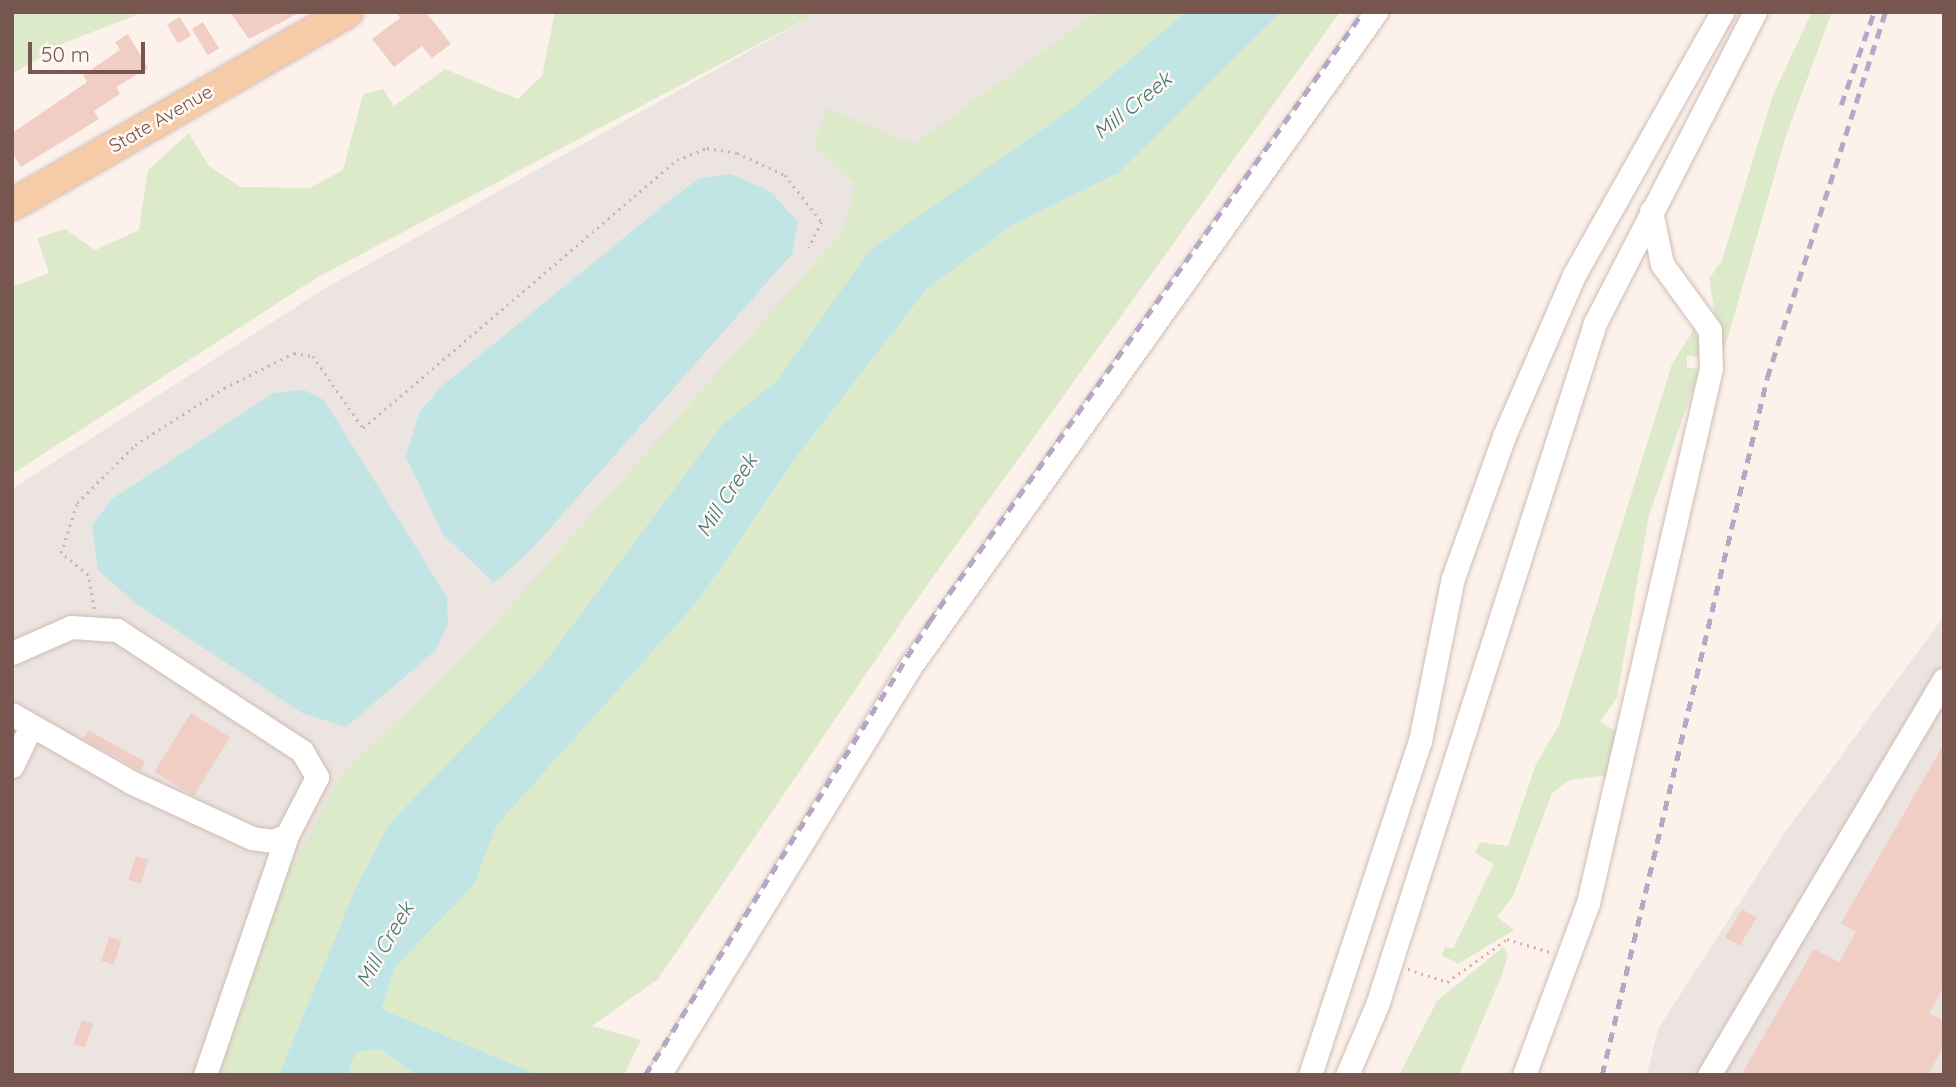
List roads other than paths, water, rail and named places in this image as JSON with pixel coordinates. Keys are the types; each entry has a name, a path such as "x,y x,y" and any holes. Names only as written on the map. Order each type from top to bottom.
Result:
{"main road":[{"name":"State Avenue","path":"12,205 347,12"}],"lane":[{"path":"659,1075 923,648 1376,12"},
{"path":"1310,1075 1427,716 1453,578 1508,425 1574,275 1722,12"},
{"path":"1347,1075 1391,962 1586,349 1651,211 1755,12"},
{"path":"1524,1075 1567,963 1595,874 1713,356 1704,317 1662,264 1651,211"},
{"path":"12,653 71,627 96,624 131,637 302,751 317,777 287,835 205,1075"},
{"path":"1709,1075 1944,679"},
{"path":"12,766 22,720 131,782 252,838 273,841 287,835"}],"water":[{"name":"Mill Creek","path":"1186,12 1281,12 1120,172 1011,226 926,290 798,455 698,601 497,825 474,885 395,967 382,1009 539,1075 416,1075 380,1049 356,1052 347,1075 279,1075 355,890 389,824 540,669 722,425 777,381 869,251 1073,108"},
{"path":"731,174 771,192 798,222 792,254 531,550 494,583 443,534 406,457 419,413 441,387 674,197 700,178"},
{"path":"304,390 324,400 447,597 448,625 436,650 346,727 302,713 134,602 98,570 92,525 112,499 273,393"}],"railway":[{"path":"645,1075 929,622 1363,12"},
{"path":"1841,105 1874,12"},
{"path":"1602,1075 1767,378 1885,12"}]}
